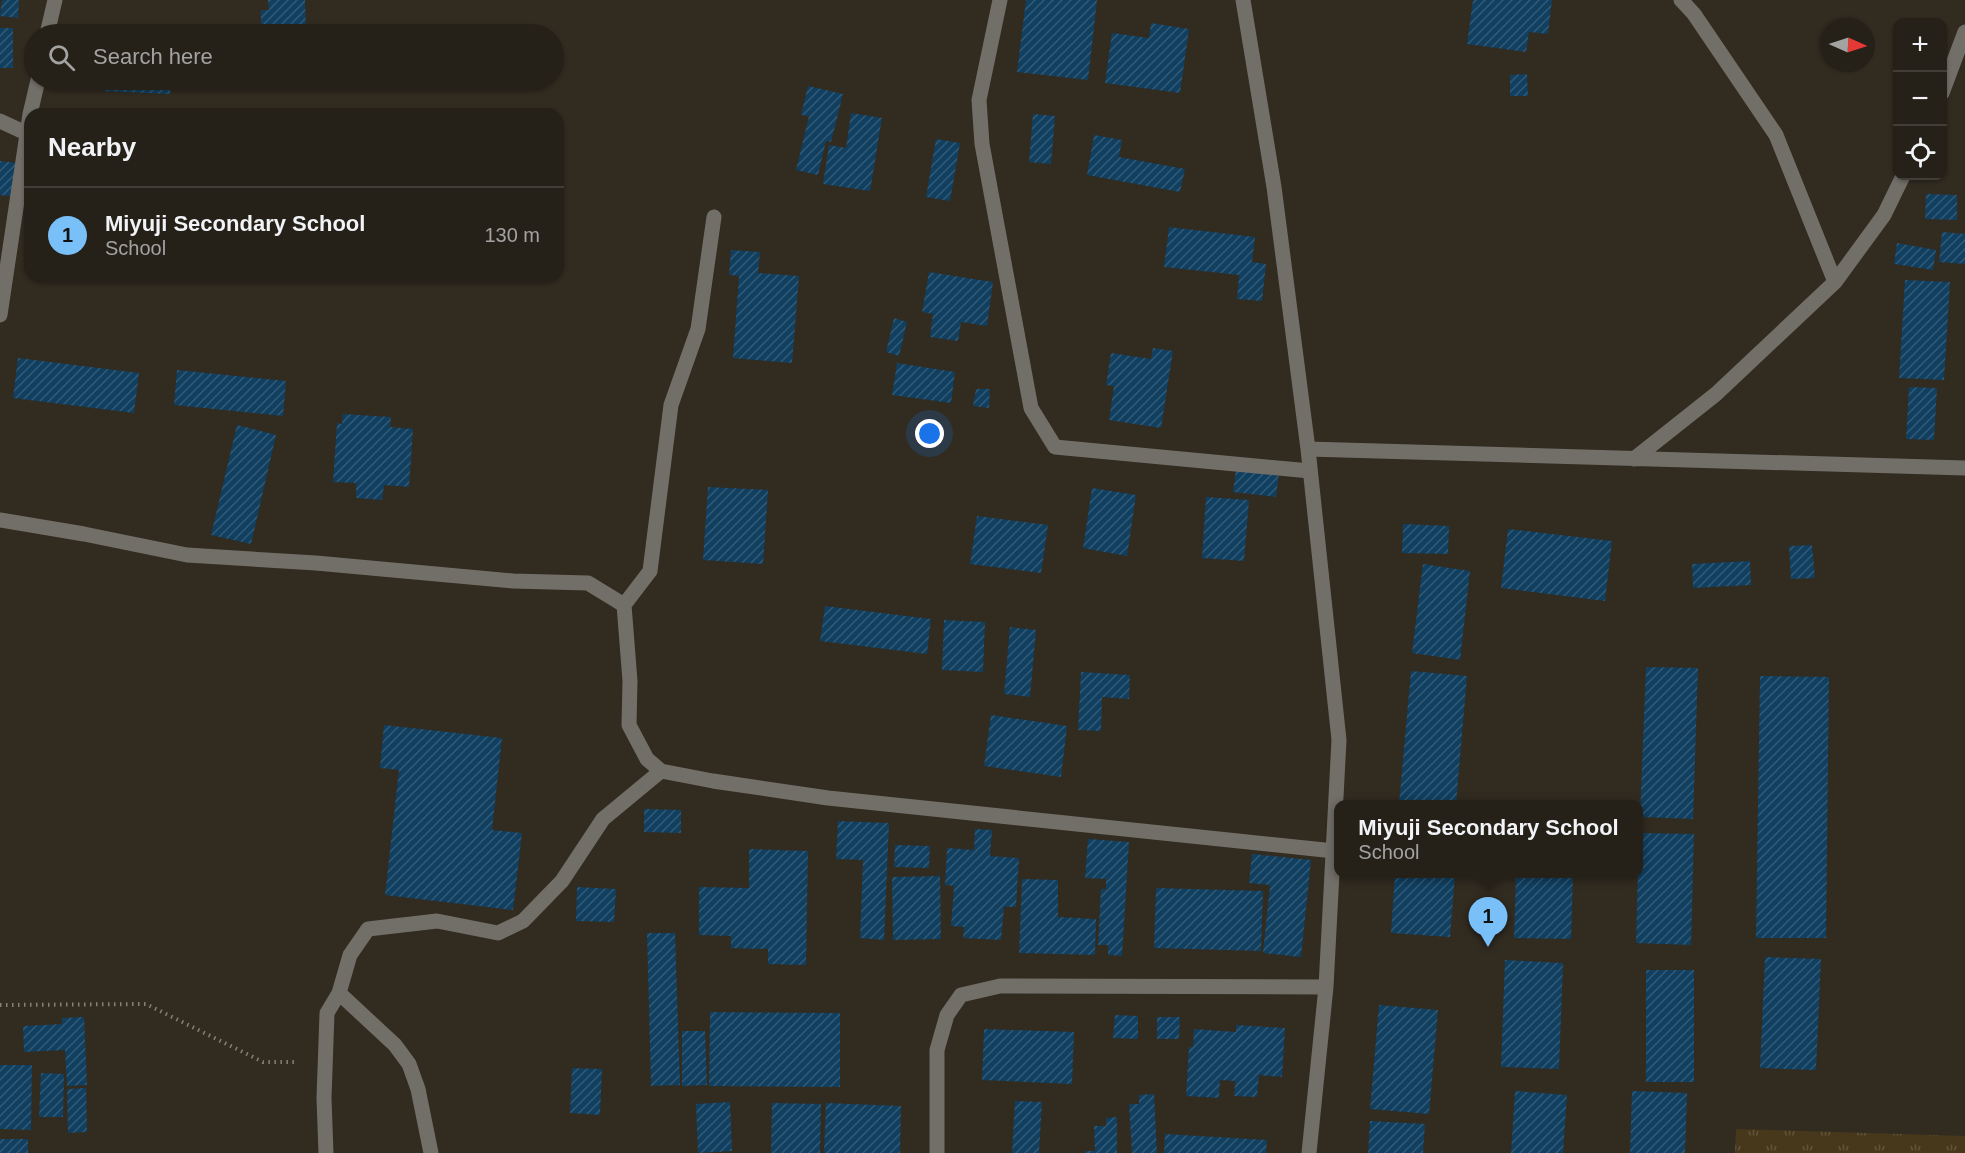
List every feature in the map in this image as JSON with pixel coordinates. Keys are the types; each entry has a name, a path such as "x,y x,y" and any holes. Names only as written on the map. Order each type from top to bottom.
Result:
{"street":[{"path":"49,24 55,0"},
{"path":"1000,0 979,100 982,144 1031,408 1055,447 1310,471"},
{"path":"1243,0 1274,187 1308,448 1340,740 1337,800"},
{"path":"1681,0 1694,14 1776,135 1835,282"},
{"path":"1947,80 1965,32"},
{"path":"31,108 36,90"},
{"path":"0,121 24,132"},
{"path":"0,315 24,147"},
{"path":"1634,459 1716,394 1835,282 1884,215 1901,180"},
{"path":"714,217 698,329 671,405 650,571 624,604 630,681 629,724 647,759 661,771 828,798 1334,851 1326,987 1310,1153"},
{"path":"1308,448 1965,468"},
{"path":"0,520 187,555 316,563 513,580 588,583 624,604"},
{"path":"326,1153 324,1098 327,1013 339,993 351,955 368,929 437,921 498,933 523,921 562,881 603,819 661,771"},
{"path":"937,1153 937,1050 947,1015 961,995 1000,986 1326,987"},
{"path":"339,993 395,1045 409,1064 418,1089 431,1153"}],"path":[{"path":"0,1005 146,1004 263,1062 325,1063"}],"green space":[{"path":"1736,1129 1965,1136 1965,1153 1735,1153"}],"building":[{"path":"2,0 19,0 18,18 0,16"},
{"path":"268,0 305,0 306,24 261,24 261,10 269,10"},
{"path":"1026,0 1097,0 1088,80 1017,72"},
{"path":"1473,0 1552,0 1548,34 1529,32 1526,52 1467,44"},
{"path":"1151,23 1189,29 1180,93 1105,83 1112,33 1149,38"},
{"path":"0,28 13,28 13,68 0,68"},
{"path":"1527,74 1528,96 1510,96 1510,75"},
{"path":"808,86 843,94 831,142 826,141 818,175 796,170 809,116 801,115"},
{"path":"104,90 170,90 170,94"},
{"path":"851,113 882,118 870,191 823,184 829,145 846,148"},
{"path":"1033,114 1055,116 1051,164 1029,162"},
{"path":"1094,135 1122,140 1119,157 1185,169 1180,192 1087,175"},
{"path":"936,139 960,143 950,201 926,197"},
{"path":"0,161 18,163 14,197 0,195"},
{"path":"1926,194 1957,195 1957,220 1925,219"},
{"path":"1169,227 1255,237 1252,262 1266,264 1262,301 1237,299 1239,275 1164,267"},
{"path":"1942,232 1965,234 1965,264 1939,262"},
{"path":"1897,243 1936,250 1933,270 1894,264"},
{"path":"731,250 760,252 758,273 799,276 792,363 733,358 739,276 729,275"},
{"path":"929,272 993,282 987,326 961,322 958,341 930,337 933,314 922,312"},
{"path":"1905,280 1950,282 1944,380 1899,378"},
{"path":"894,318 907,322 899,356 886,352"},
{"path":"1153,348 1173,351 1161,428 1109,420 1114,386 1106,385 1111,353 1151,359"},
{"path":"18,358 139,373 134,413 13,398"},
{"path":"897,363 955,372 951,403 892,395"},
{"path":"177,370 286,381 283,416 174,405"},
{"path":"1909,387 1937,388 1934,440 1906,439"},
{"path":"976,389 990,389 989,408 973,406"},
{"path":"343,414 391,417 390,427 413,429 409,487 384,485 382,500 356,498 356,483 333,482 337,423 342,424"},
{"path":"237,425 276,435 251,544 211,535"},
{"path":"1236,469 1279,474 1276,497 1233,492"},
{"path":"708,487 768,490 763,564 703,560"},
{"path":"1092,488 1136,495 1127,556 1083,548"},
{"path":"1206,497 1249,500 1244,561 1202,558"},
{"path":"977,516 1048,525 1041,573 970,564"},
{"path":"1403,524 1449,526 1448,554 1402,553"},
{"path":"1508,529 1612,541 1605,601 1501,588"},
{"path":"1812,545 1815,578 1791,579 1789,546"},
{"path":"1750,561 1751,585 1693,588 1692,564"},
{"path":"1423,564 1470,571 1460,660 1412,653"},
{"path":"825,606 931,619 927,654 820,641"},
{"path":"944,620 985,622 983,672 942,670"},
{"path":"1010,627 1036,630 1030,697 1004,694"},
{"path":"1646,667 1698,668 1693,819 1643,817 1643,800 1641,800"},
{"path":"1411,671 1467,676 1456,800 1399,800"},
{"path":"1081,672 1130,675 1129,699 1102,697 1101,731 1078,730"},
{"path":"1760,676 1829,677 1826,938 1756,938"},
{"path":"991,715 1067,726 1061,777 984,766"},
{"path":"384,725 502,738 492,830 522,833 513,910 385,895 399,770 380,768"},
{"path":"644,809 681,810 681,833 644,832"},
{"path":"838,821 889,823 884,940 860,938 863,860 836,859"},
{"path":"975,829 992,830 990,856 1019,858 1016,907 1004,907 1001,940 963,938 964,927 951,926 954,886 945,885 947,848 974,850"},
{"path":"1643,833 1694,834 1691,945 1636,943 1638,878 1643,878"},
{"path":"1088,839 1129,842 1122,956 1108,955 1108,945 1098,945 1101,889 1106,889 1106,879 1085,878"},
{"path":"895,845 930,846 929,868 894,867"},
{"path":"749,849 808,851 806,965 768,964 768,949 731,948 731,936 699,935 699,887 749,888"},
{"path":"1252,854 1311,860 1301,957 1263,953 1270,885 1249,883"},
{"path":"940,876 941,939 893,940 892,877"},
{"path":"1395,878 1455,878 1450,937 1391,933"},
{"path":"1516,878 1573,878 1571,939 1514,938"},
{"path":"1022,879 1058,880 1058,917 1096,919 1095,955 1019,953"},
{"path":"577,887 616,889 614,922 576,921"},
{"path":"1156,888 1263,891 1261,951 1154,948"},
{"path":"647,933 675,933 680,1085 651,1086"},
{"path":"1765,957 1821,959 1816,1070 1760,1068"},
{"path":"1505,960 1563,963 1559,1069 1501,1067"},
{"path":"1646,970 1694,970 1694,1082 1646,1082"},
{"path":"1379,1005 1438,1010 1429,1114 1370,1109"},
{"path":"710,1012 840,1013 840,1087 709,1086"},
{"path":"1115,1015 1138,1016 1138,1039 1113,1038"},
{"path":"84,1017 87,1085 67,1086 65,1050 24,1052 23,1026 62,1024 62,1018"},
{"path":"1157,1017 1180,1017 1179,1039 1157,1039"},
{"path":"1236,1025 1285,1028 1282,1077 1259,1075 1257,1097 1234,1096 1235,1081 1220,1080 1219,1098 1186,1096 1189,1047 1193,1047 1194,1029 1236,1032"},
{"path":"984,1029 1074,1032 1072,1084 982,1080"},
{"path":"682,1031 705,1031 707,1085 682,1086"},
{"path":"0,1065 32,1065 31,1130 0,1129"},
{"path":"572,1068 602,1069 600,1115 570,1113"},
{"path":"41,1073 64,1074 63,1117 39,1117"},
{"path":"86,1088 87,1132 68,1133 67,1089"},
{"path":"1515,1091 1567,1095 1563,1153 1511,1153"},
{"path":"1632,1091 1687,1093 1685,1153 1630,1153"},
{"path":"1154,1094 1157,1153 1132,1153 1129,1104 1139,1104 1139,1095"},
{"path":"1015,1101 1042,1102 1039,1153 1012,1153"},
{"path":"730,1102 732,1151 698,1153 696,1104"},
{"path":"772,1103 821,1104 820,1153 771,1153"},
{"path":"826,1103 901,1106 900,1153 824,1153"},
{"path":"1117,1117 1117,1153 1085,1153 1085,1151 1095,1151 1094,1126 1106,1126 1106,1118"},
{"path":"1370,1121 1425,1124 1423,1153 1368,1153"},
{"path":"1165,1134 1267,1140 1266,1153 1164,1153"},
{"path":"0,1139 28,1139 28,1153 0,1153"}],"place":[{"name":"Miyuji Secondary School","path":"1488,947"}]}
